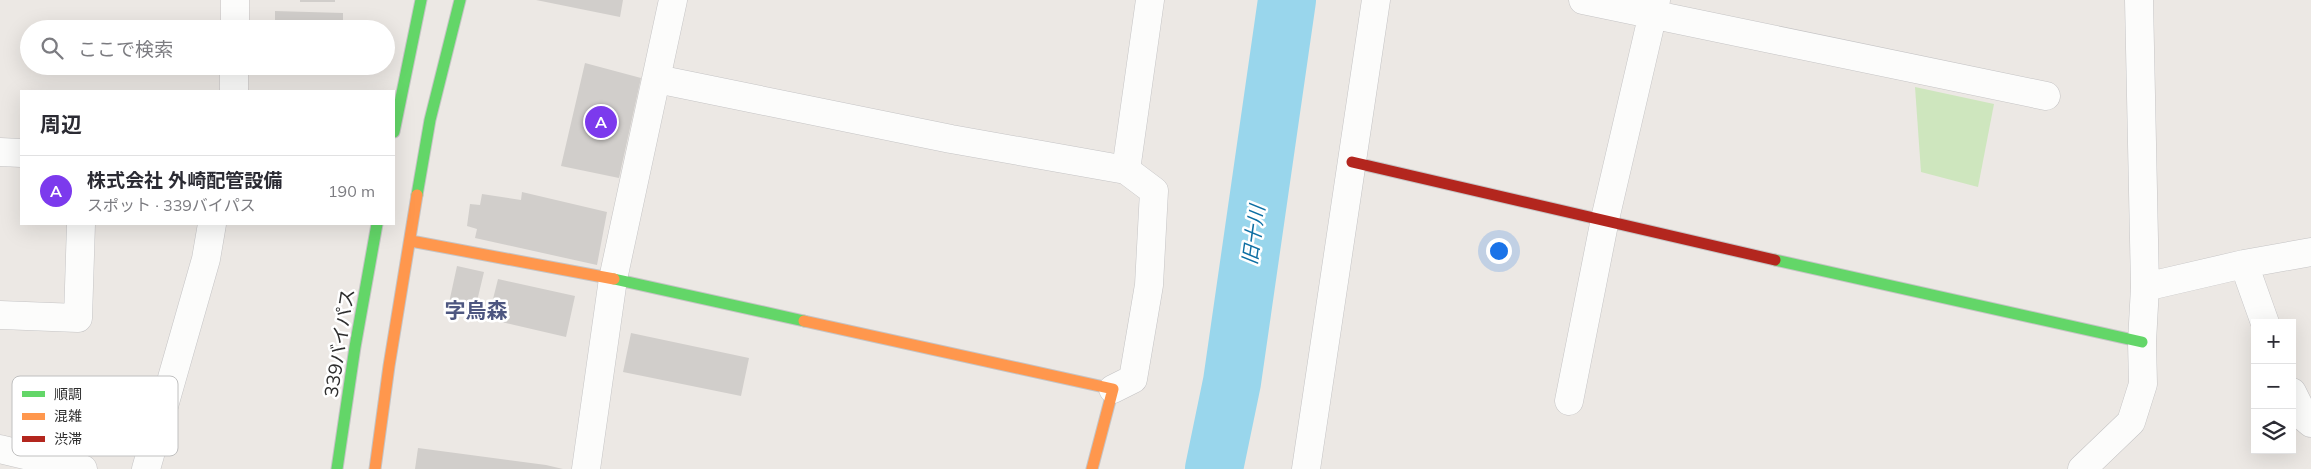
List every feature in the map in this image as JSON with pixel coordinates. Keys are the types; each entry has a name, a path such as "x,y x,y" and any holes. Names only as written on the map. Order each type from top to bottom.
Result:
{"street":[{"path":"235,0 235,20"},
{"path":"395,127 421,0"},
{"path":"374,469 389,366 430,120 460,0"},
{"path":"586,469 613,279 674,0"},
{"path":"1126,170 1150,0"},
{"path":"1306,469 1376,0"},
{"path":"1583,0 1654,8 2046,96"},
{"path":"2082,469 2130,422 2143,384 2142,342 2145,287 2138,0"},
{"path":"1569,401 1605,219 1654,8"},
{"path":"234,75 234,90"},
{"path":"411,241 613,279 1113,389 1134,379 1149,285 1154,191 1126,170 951,139 657,79"},
{"path":"0,152 20,153"},
{"path":"1352,162 1605,219 1961,303 2142,342"},
{"path":"0,315 78,318 81,225"},
{"path":"173,376 206,259 212,225"},
{"name":"339バイパス","path":"337,469 355,347 377,225"},
{"path":"2145,287 2244,264 2311,252"},
{"path":"2244,264 2264,319"},
{"path":"1092,469 1113,389"},
{"path":"2296,400 2305,418 2311,423"},
{"path":"29,456 83,469"},
{"path":"146,469 150,456"}],"green space":[{"path":"1915,87 1994,104 1978,187 1921,172"}],"building":[{"path":"300,0 335,0 335,2 300,2"},
{"path":"536,0 623,0 620,17"},
{"path":"275,11 343,13 343,20 275,20"},
{"path":"585,63 641,78 619,178 561,166"},
{"path":"522,192 607,212 597,265 475,238 477,229 467,226 470,204 480,205 482,194 521,200"},
{"path":"457,266 484,272 473,318 447,312"},
{"path":"498,279 575,296 566,337 488,319"},
{"path":"631,333 749,358 741,396 623,372"},
{"path":"418,448 546,465 563,469 415,469"}],"waterway":[{"name":"旧十川","path":"1214,469 1232,382 1287,0"}],"traffic: fast":[{"path":"395,127 421,0"},
{"path":"417,195 430,120 460,0"},
{"path":"337,469 355,347 377,225"},
{"path":"1775,260 2142,342"},
{"path":"614,279 804,321"}],"traffic: slow":[{"path":"375,469 389,366 417,195"},
{"path":"411,241 614,279"},
{"path":"804,321 1113,389 1092,469"}],"traffic: jam":[{"path":"1352,162 1775,260"}],"place":[{"name":"株式会社 外崎配管設備","path":"601,122"}],"district":[{"name":"字烏森","path":"476,310"}]}
